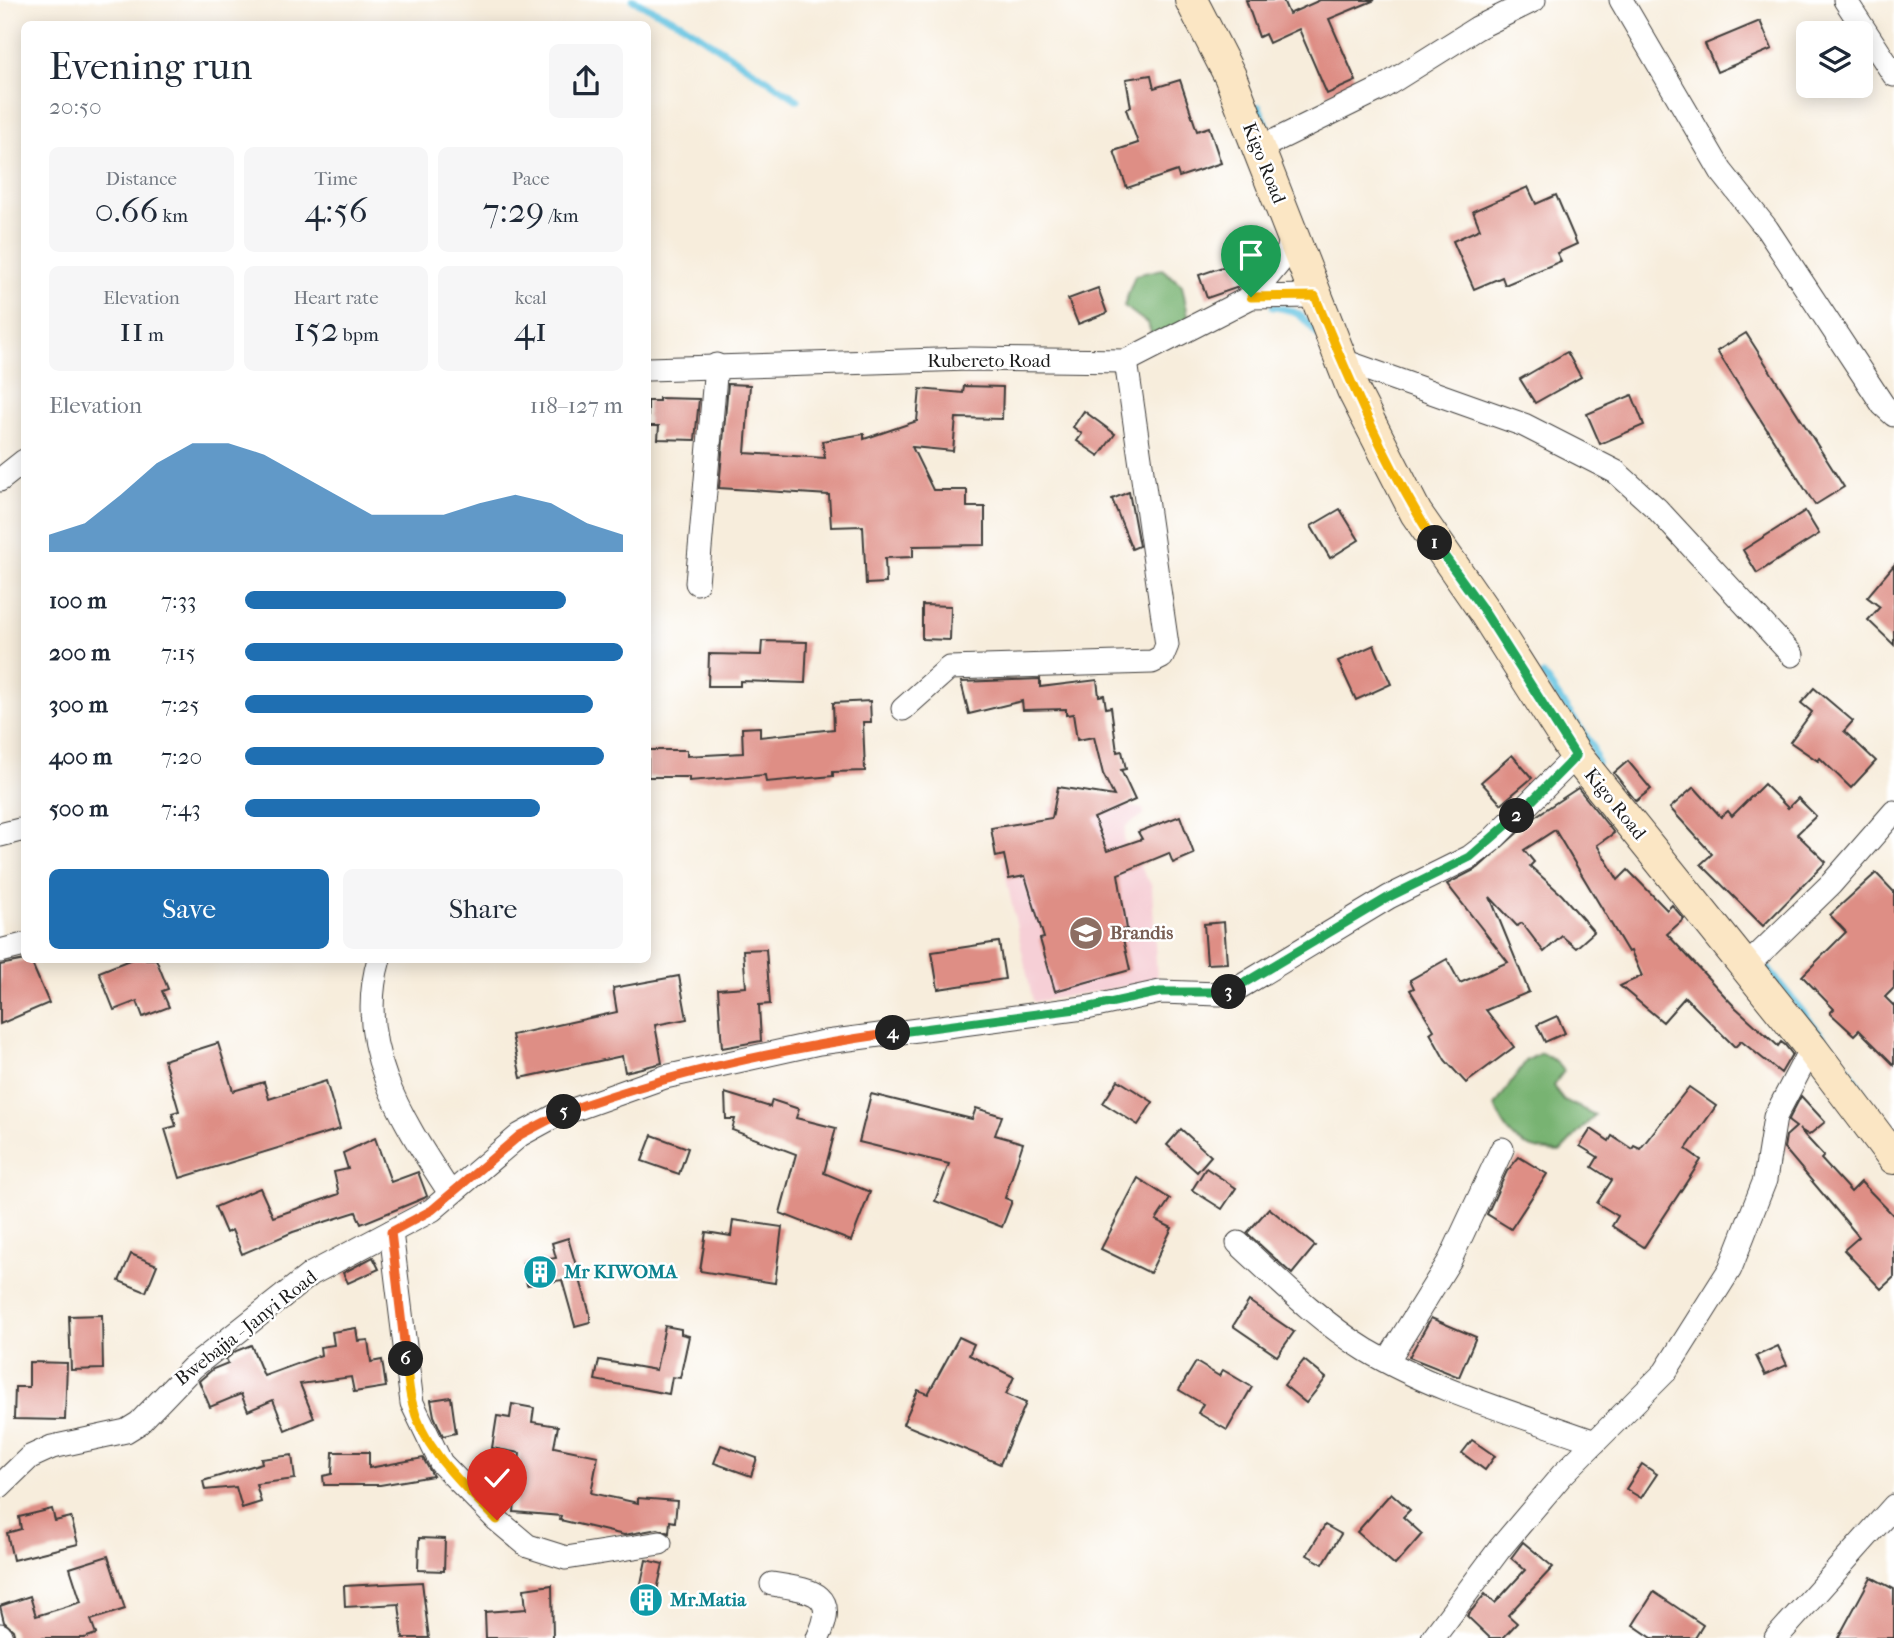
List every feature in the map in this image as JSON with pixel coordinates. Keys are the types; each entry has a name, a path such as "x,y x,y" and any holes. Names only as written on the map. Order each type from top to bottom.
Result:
{"street":[{"name":"Kigo Road","path":"1191,0 1230,76 1341,360 1390,467 1416,513 1482,608 1576,756 1811,1048 1894,1158"},
{"path":"1258,149 1380,89 1477,28 1534,0"},
{"path":"1621,0 1721,171 1767,229 1884,405 1894,415"},
{"path":"1845,0 1894,75"},
{"path":"1251,297 1287,251 1292,235"},
{"name":"Rubereto Road","path":"651,369 969,359 1126,361 1251,297 1315,296"},
{"path":"1341,360 1524,425 1616,472 1657,509 1792,655"},
{"path":"903,709 949,668 1152,662 1162,657 1167,645 1126,361"},
{"path":"697,583 716,365"},
{"path":"0,480 21,463"},
{"name":"Bwebajja - Janyi Road","path":"0,1486 30,1457 52,1447 126,1431 139,1423 149,1416 173,1385 292,1289 334,1261 432,1210 520,1135 553,1116 665,1077 819,1043 1091,1007 1160,992 1219,994 1235,990 1389,897 1470,857 1491,841 1576,756"},
{"path":"1740,959 1754,959 1831,884 1894,812"},
{"path":"0,835 21,830"},
{"path":"0,951 21,946"},
{"path":"378,963 371,1011 374,1041 387,1088 400,1116 450,1193"},
{"path":"1433,1638 1501,1546 1595,1442 1665,1372 1730,1269 1765,1180 1775,1117 1811,1048"},
{"path":"1388,1360 1450,1260 1502,1149"},
{"path":"391,1232 412,1404 441,1462 497,1520 528,1546 565,1558 660,1543"},
{"path":"1238,1243 1302,1301 1366,1350 1509,1413 1595,1442"},
{"path":"1776,1638 1894,1506"},
{"path":"772,1584 811,1590 821,1597 826,1605 823,1627 818,1638"}],"shaded area":[{"name":"Brandis","path":"1085,798 1143,809 1144,815 1126,826 1124,840 1152,886 1157,981 1033,1002 1002,859 1049,849 1050,807"}],"green space":[{"path":"1162,269 1182,285 1189,320 1153,338 1148,324 1124,306 1135,275"},
{"path":"1541,1053 1556,1061 1564,1071 1553,1086 1564,1100 1595,1115 1560,1152 1536,1149 1519,1141 1506,1127 1495,1106 1526,1061"}],"building":[{"path":"1246,0 1283,0 1289,14 1320,0 1375,0 1329,19 1356,81 1327,94 1299,29 1269,43 1265,34 1259,37"},
{"path":"1760,21 1772,49 1717,72 1705,44"},
{"path":"1151,75 1154,88 1180,80 1197,131 1209,127 1221,163 1179,177 1177,171 1127,188 1114,151 1138,143 1126,109 1131,107 1126,79"},
{"path":"1528,187 1536,204 1556,195 1577,244 1557,253 1561,261 1505,285 1502,277 1474,289 1453,241 1480,229 1473,211"},
{"path":"1234,263 1242,286 1207,298 1199,275"},
{"path":"1098,288 1107,313 1078,324 1068,299"},
{"path":"1746,333 1844,487 1815,505 1717,351"},
{"path":"1567,352 1581,377 1535,403 1520,379"},
{"path":"728,384 750,385 745,453 825,458 822,441 864,434 864,439 917,421 920,389 963,393 964,386 1003,387 1002,419 956,418 953,451 912,447 933,490 967,490 967,507 985,507 985,545 913,546 913,557 885,558 886,583 866,584 863,526 831,527 829,495 719,488"},
{"path":"1632,395 1644,425 1600,444 1587,414"},
{"path":"659,398 699,399 695,440 658,439 659,426 651,426 651,401 659,401"},
{"path":"1084,411 1115,434 1099,456 1077,441 1082,434 1073,427"},
{"path":"1129,492 1139,546 1132,549 1112,499"},
{"path":"1340,509 1359,540 1330,558 1311,526"},
{"path":"1805,511 1819,534 1757,573 1743,550"},
{"path":"1894,565 1894,645 1868,620 1880,607 1867,597"},
{"path":"922,605 951,606 950,640 922,639"},
{"path":"762,641 807,642 805,683 740,681 740,686 708,686 709,654 761,655"},
{"path":"1374,645 1391,684 1356,700 1338,661"},
{"path":"1040,679 1040,687 1097,680 1099,696 1104,695 1106,708 1111,707 1117,752 1122,751 1126,769 1121,770 1135,800 1094,818 1107,851 1142,839 1138,832 1180,816 1194,854 1173,863 1169,853 1118,874 1127,929 1121,930 1130,970 1055,991 1040,939 1044,938 1025,876 1009,879 1004,855 996,857 991,828 1052,818 1058,787 1114,796 1103,774 1094,737 1077,740 1073,714 1066,715 1066,709 1023,710 1022,701 969,714 961,682"},
{"path":"1814,688 1853,721 1844,731 1876,761 1851,788 1820,758 1818,761 1790,742 1812,712 1801,703"},
{"path":"870,701 871,722 863,722 865,771 833,772 833,776 766,782 765,775 689,781 689,777 651,777 651,750 687,750 687,756 743,753 742,728 760,727 760,737 834,729 833,703"},
{"path":"1512,755 1532,778 1501,804 1481,782"},
{"path":"1628,761 1651,789 1636,801 1614,773"},
{"path":"1764,784 1788,808 1798,798 1816,816 1797,834 1826,862 1763,926 1701,864 1712,854 1670,808 1694,787 1721,817 1728,811 1732,816"},
{"path":"1578,788 1614,833 1597,845 1618,880 1628,870 1667,910 1672,905 1684,919 1667,934 1735,1007 1778,1046 1781,1042 1785,1045 1792,1054 1781,1073 1741,1041 1735,1047 1685,997 1663,1022 1620,986 1642,976 1631,951 1628,952 1555,830 1524,850 1534,862 1530,866 1562,895 1594,932 1576,948 1562,936 1544,952 1522,923 1517,926 1490,897 1529,992 1486,1010 1514,1047 1466,1083 1445,1060 1430,1033 1434,1030 1410,990 1414,988 1410,980 1447,959 1460,983 1508,962 1447,884 1478,868 1536,816"},
{"path":"1876,873 1894,892 1894,988 1885,997 1894,1006 1894,1065 1859,1030 1854,1035 1830,1013 1834,1009 1802,976 1846,932 1830,915"},
{"path":"1224,922 1227,963 1207,964 1204,924"},
{"path":"999,942 1005,979 938,989 932,952"},
{"path":"766,949 770,1004 759,1005 761,1041 722,1048 718,989 746,987 743,950"},
{"path":"21,961 21,963 32,963 49,1003 0,1024 0,965"},
{"path":"122,963 158,963 168,989 162,991 169,1007 143,1017 137,1001 114,1010 99,972"},
{"path":"679,976 687,1019 655,1025 662,1063 625,1072 622,1056 521,1078 512,1035 617,1012 613,988"},
{"path":"1557,1016 1565,1033 1545,1042 1537,1025"},
{"path":"218,1043 233,1091 264,1082 269,1099 326,1081 340,1129 180,1178 165,1129 176,1126 172,1113 179,1111 164,1060"},
{"path":"1118,1080 1153,1102 1138,1125 1103,1103"},
{"path":"1689,1087 1716,1106 1686,1149 1701,1160 1644,1247 1612,1226 1618,1216 1597,1203 1612,1180 1592,1167 1598,1157 1580,1146 1591,1129 1609,1141 1612,1136 1632,1149 1634,1146 1640,1149"},
{"path":"725,1093 770,1107 772,1100 799,1109 796,1118 836,1128 824,1173 870,1192 851,1241 780,1213 796,1154 732,1130 735,1119 726,1119"},
{"path":"871,1094 972,1119 976,1108 1002,1116 995,1135 1023,1143 1005,1198 1012,1201 1002,1227 935,1201 949,1164 859,1142"},
{"path":"1801,1096 1825,1122 1809,1135 1799,1129 1824,1156 1821,1159 1851,1192 1861,1182 1894,1216 1894,1277 1881,1289 1844,1250 1859,1237 1784,1148 1786,1136 1796,1127 1788,1121"},
{"path":"1181,1129 1211,1156 1197,1172 1167,1145"},
{"path":"652,1135 688,1148 679,1174 642,1161"},
{"path":"375,1138 391,1182 418,1172 427,1196 361,1224 356,1212 293,1232 242,1254 232,1230 226,1233 215,1207 260,1188 273,1217 339,1194 334,1172 348,1169 343,1153"},
{"path":"1519,1157 1547,1174 1511,1229 1487,1214 1507,1171"},
{"path":"1206,1168 1236,1188 1222,1209 1192,1190"},
{"path":"1138,1178 1170,1199 1156,1220 1172,1228 1150,1273 1101,1249"},
{"path":"1269,1208 1315,1246 1292,1274 1247,1233"},
{"path":"733,1220 782,1227 775,1283 700,1271 706,1232 731,1236"},
{"path":"568,1238 590,1314 590,1322 575,1326 562,1280 527,1285 523,1263 556,1258 552,1243"},
{"path":"131,1254 157,1265 146,1292 119,1281"},
{"path":"373,1257 379,1269 348,1283 343,1273"},
{"path":"1249,1301 1294,1332 1277,1356 1233,1326"},
{"path":"102,1315 103,1369 71,1370 69,1316"},
{"path":"1431,1318 1476,1337 1459,1377 1409,1357"},
{"path":"665,1326 681,1329 681,1334 689,1336 680,1378 672,1377 669,1394 595,1380 599,1360 656,1370"},
{"path":"356,1328 358,1341 368,1340 371,1362 382,1360 386,1387 354,1392 351,1377 300,1384 314,1418 285,1430 273,1400 248,1411 241,1394 210,1407 199,1381 213,1369 228,1363 226,1359 236,1351 251,1345 264,1376 321,1355 320,1347 334,1345 332,1332"},
{"path":"959,1337 974,1344 969,1355 1014,1377 1006,1394 1026,1403 1000,1464 903,1424 918,1390 928,1394"},
{"path":"1778,1346 1787,1365 1765,1375 1756,1356"},
{"path":"1304,1360 1326,1378 1306,1403 1284,1385"},
{"path":"29,1362 67,1363 65,1420 14,1419 15,1387 29,1387"},
{"path":"1196,1362 1219,1376 1223,1370 1252,1387 1227,1430 1198,1413 1203,1404 1179,1390"},
{"path":"451,1397 456,1433 443,1436 434,1416 431,1400"},
{"path":"512,1404 534,1408 532,1422 558,1426 554,1447 598,1456 591,1493 638,1503 638,1498 677,1501 675,1522 670,1521 669,1533 658,1529 624,1535 560,1520 561,1516 514,1512 520,1453 492,1448 497,1416 510,1418"},
{"path":"1472,1440 1495,1456 1485,1470 1462,1453"},
{"path":"721,1445 757,1458 751,1476 714,1463"},
{"path":"333,1452 369,1452 369,1468 423,1458 433,1476 380,1485 324,1485 323,1476 332,1474"},
{"path":"292,1455 295,1479 256,1484 261,1502 242,1508 236,1487 205,1490 203,1481 262,1463 261,1459"},
{"path":"1642,1464 1657,1474 1641,1498 1626,1489"},
{"path":"1391,1493 1410,1510 1403,1517 1422,1534 1395,1565 1357,1532"},
{"path":"52,1509 55,1521 71,1517 78,1544 13,1560 7,1533 21,1529 19,1517"},
{"path":"1325,1525 1341,1534 1323,1564 1307,1555"},
{"path":"419,1538 445,1539 444,1571 418,1570"},
{"path":"1523,1542 1553,1567 1508,1615 1517,1623 1503,1638 1490,1638 1467,1616 1485,1594 1495,1603 1525,1570 1511,1558"},
{"path":"108,1556 125,1609 91,1620 96,1634 84,1638 15,1638 13,1630 4,1622 0,1606 30,1596 36,1616 81,1602 70,1568"},
{"path":"646,1560 663,1564 651,1616 635,1612"},
{"path":"1871,1577 1894,1589 1894,1638 1838,1638"},
{"path":"422,1582 429,1638 403,1638 399,1604 345,1607 344,1586"},
{"path":"552,1585 553,1638 486,1638 485,1612 526,1609 524,1589"},
{"path":"1654,1592 1703,1625 1695,1638 1652,1638 1633,1625"}],"waterway":[{"path":"633,0 681,23 798,100"},
{"path":"1259,107 1268,129"},
{"path":"1273,307 1298,315 1317,334"},
{"path":"1543,675 1592,745 1597,763"},
{"path":"1759,958 1848,1068 1863,1092"}],"place":[{"name":"Brandis","path":"1086,933"},
{"name":"Mr KIWOMA","path":"540,1272"},
{"name":"Mr.Matia","path":"646,1600"}],"route":[{"path":"497,1520 441,1462 412,1404 391,1232 432,1210 520,1135 553,1116 665,1077 819,1043 1091,1007 1160,992 1219,994 1235,990 1290,954 1389,897 1470,857 1491,841 1576,756 1482,608 1437,547 1416,513 1390,467 1353,390 1315,296 1251,297"}]}
